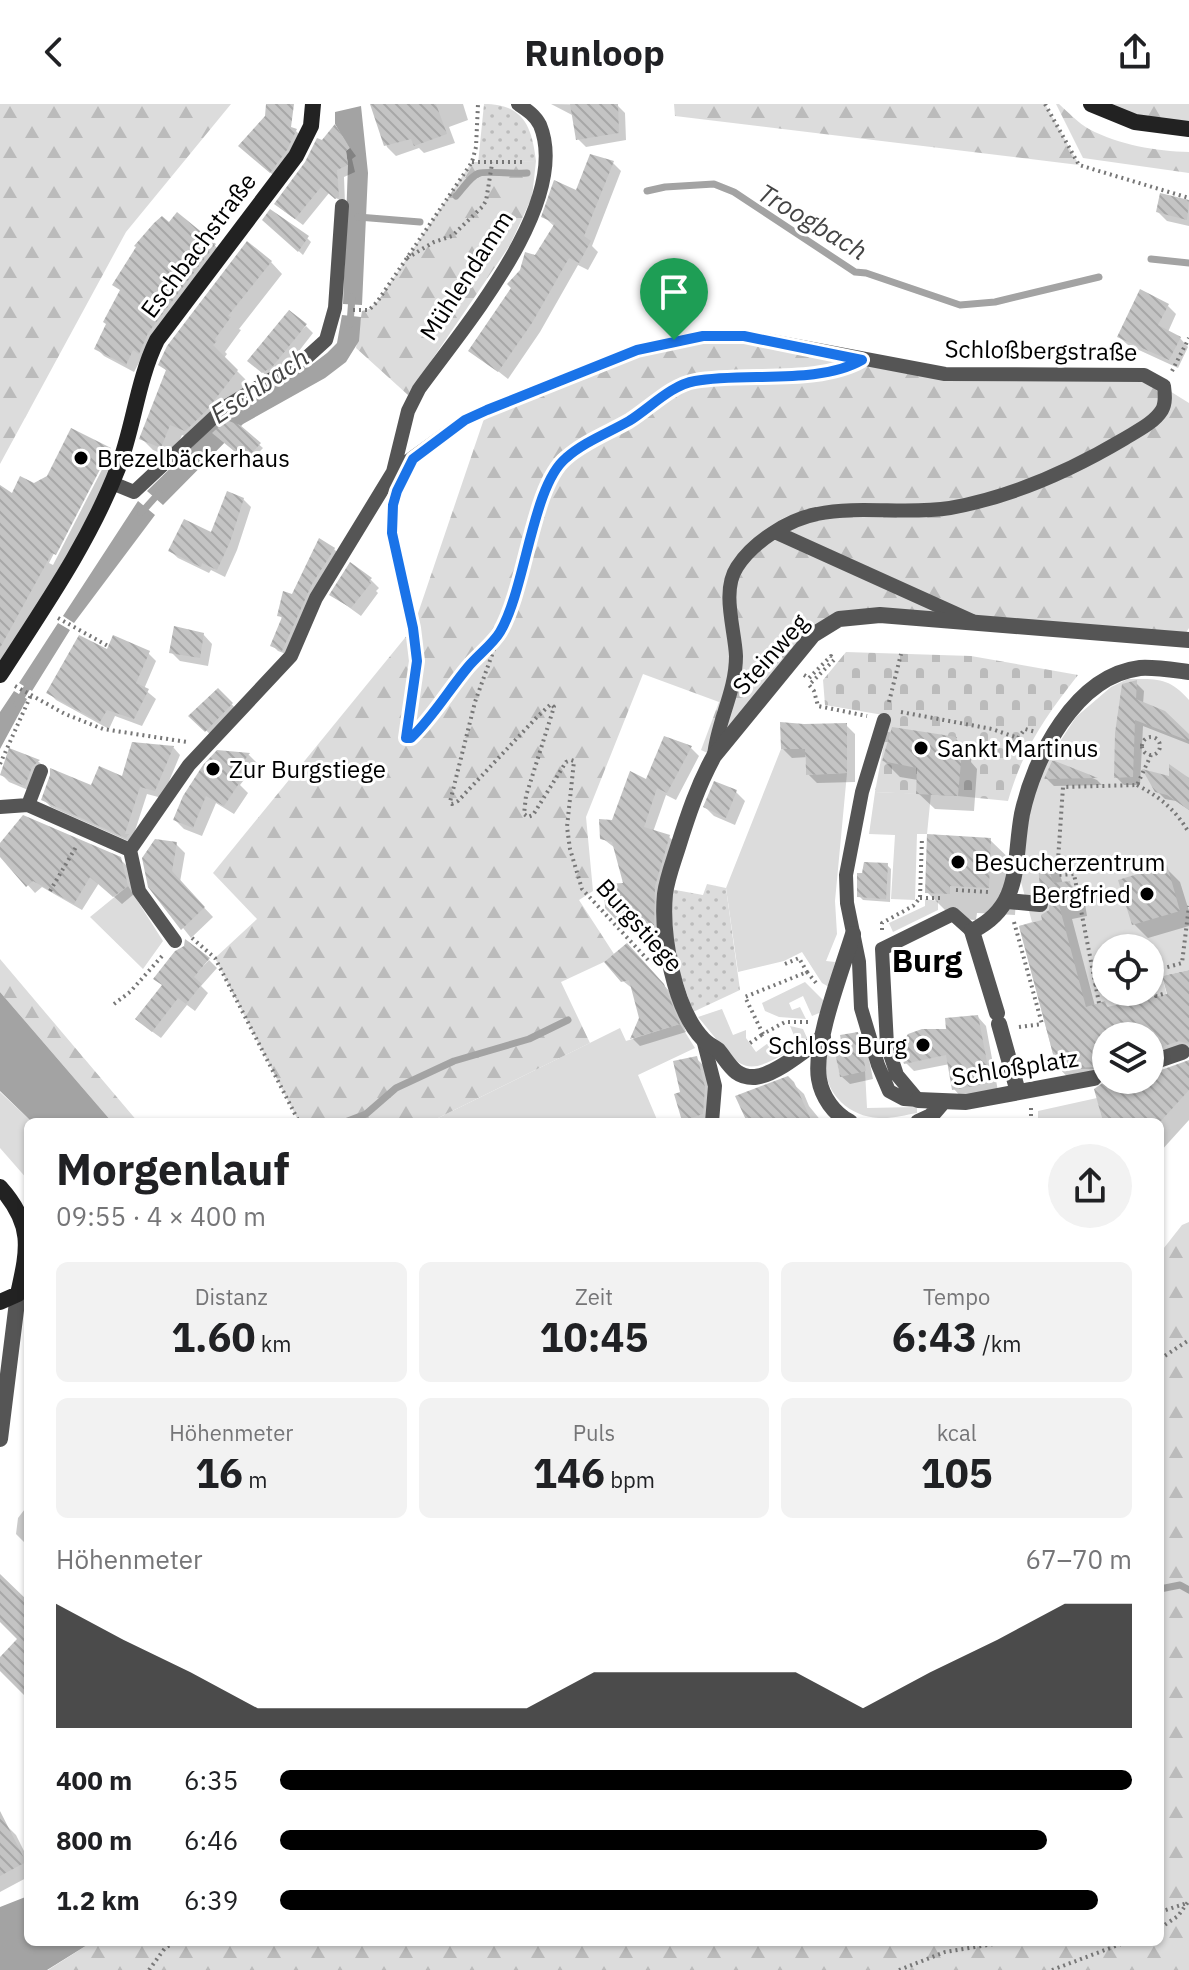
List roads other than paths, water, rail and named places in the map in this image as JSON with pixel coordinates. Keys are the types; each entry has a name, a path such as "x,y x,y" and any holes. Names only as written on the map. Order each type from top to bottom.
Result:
{"main road":[{"path":"1091,104 1135,122 1189,129"},
{"name":"Eschbachstraße","path":"0,675 83,545 127,442 142,375 157,340 296,156 311,126 316,105"},
{"path":"0,1187 18,1211 24,1226"},
{"path":"0,1302 18,1294 24,1267"}],"street":[{"name":"Steinweg","path":"825,1030 790,1060 763,1075 742,1076 703,1039 681,1003 670,957 664,906 668,876 693,798 714,756 813,635 839,619 858,615 899,615 975,622"},
{"path":"975,622 1189,640"},
{"path":"1018,1092 972,931 995,918 1008,901 1032,776 1050,740 1094,689 1120,673 1140,668 1189,672"},
{"path":"1008,901 1040,904"},
{"path":"844,1118 822,1092 818,1069 833,999 853,934"},
{"path":"1164,1058 1182,1052"},
{"name":"Schloßplatz","path":"918,1100 966,1102 1092,1078"},
{"name":"Schloßplatz","path":"927,1118 943,1102"},
{"path":"0,1439 18,1294"}],"lane":[{"name":"Mühlendamm","path":"393,472 408,411 419,389 502,272 529,224 544,180 545,160 540,125 534,115 518,104"},
{"path":"112,483 134,492 225,407 305,359 326,340 335,308 342,206"},
{"name":"Schloßbergstraße","path":"130,850 189,765 291,656 316,598 393,472 476,415 637,350 703,336 744,336 945,374 1144,375 1164,386 1164,408 1154,420 1099,454 1036,483 993,499 947,508 815,514 775,532"},
{"path":"775,532 975,622"},
{"name":"Steinweg","path":"714,756 735,671 731,607 733,577 740,563 775,532"},
{"name":"Schloßplatz","path":"884,720 862,792 846,875 847,903 859,962 864,1024 880,1073 889,1091 904,1099 918,1100"},
{"path":"28,805 41,771"},
{"path":"0,807 28,805 130,850 139,891 175,941"},
{"path":"918,1100 897,1075 887,1045 882,949 953,914 972,931"},
{"name":"Steinweg","path":"703,1039 715,1086 712,1118"}],"waterway":[{"name":"Troogbach","path":"456,196 480,173 527,173"},
{"name":"Troogbach","path":"647,191 714,184 734,192 855,272 960,305 995,302 1099,277"},
{"name":"Troogbach","path":"358,217 420,222"},
{"name":"Troogbach","path":"1151,259 1189,263"},
{"name":"Eschbach","path":"350,324 352,297"},
{"name":"Eschbach","path":"141,513 159,493"},
{"name":"Eschbach","path":"17,704 31,681"},
{"path":"356,1118 366,1114 396,1088 454,1061 529,1039 568,1020"},
{"path":"1164,1588 1180,1585 1189,1590"}],"place":[{"name":"Brezelbäckerhaus","path":"81,458"},
{"name":"Sankt Martinus","path":"921,748"},
{"name":"Zur Burgstiege","path":"213,769"},
{"name":"Besucherzentrum","path":"958,862"},
{"name":"Bergfried","path":"1147,894"},
{"name":"Schloss Burg","path":"923,1045"}],"district":[{"name":"Burg","path":"927,960"}]}
